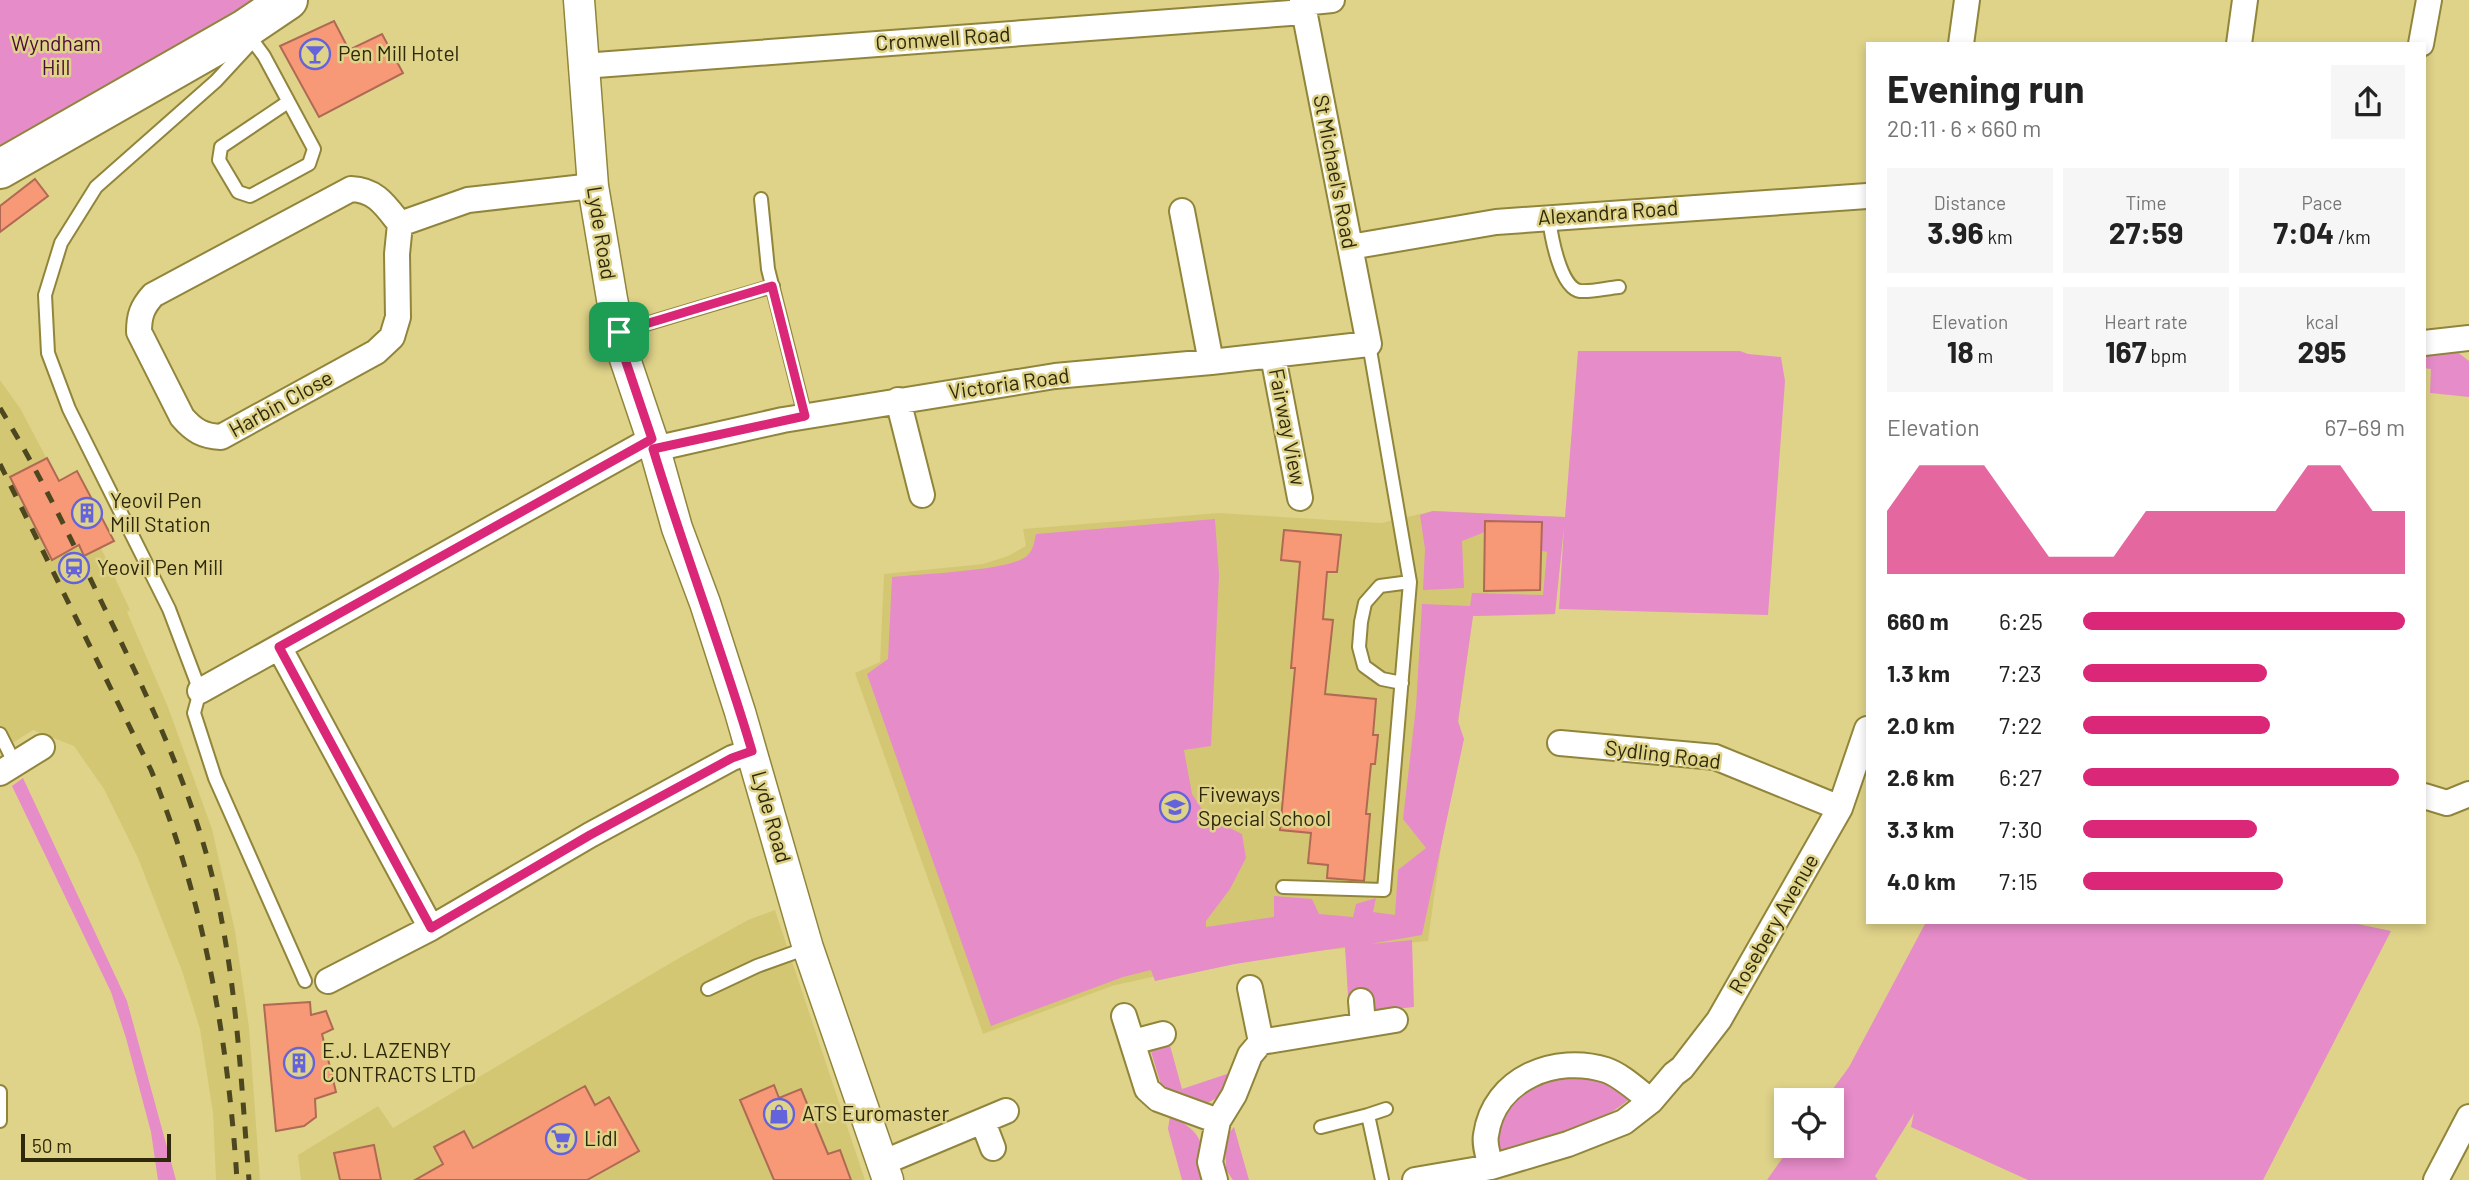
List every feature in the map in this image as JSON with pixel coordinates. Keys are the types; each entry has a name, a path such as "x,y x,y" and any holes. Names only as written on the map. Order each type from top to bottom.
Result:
{"main road":[{"path":"0,169 249,35 288,0"}],"street":[{"name":"Lyde Road","path":"579,0 593,186 623,353 677,528 705,603 752,751 807,948 885,1171"},
{"name":"Cromwell Road","path":"583,66 1303,5 1332,0"},
{"path":"1961,42 1967,0"},
{"path":"2239,42 2245,0"},
{"path":"2421,42 2429,0"},
{"name":"St Michael's Road","path":"1303,5 1369,344"},
{"path":"400,224 468,200 593,186"},
{"name":"Harbin Close","path":"351,189 364,190 379,197 400,224 397,254 398,317 392,337 376,352 221,437 205,436 192,428 183,417 139,332 139,318 153,295 351,189"},
{"name":"Alexandra Road","path":"1350,247 1496,222 1866,196"},
{"path":"1182,211 1210,362"},
{"path":"2426,335 2469,338"},
{"name":"Victoria Road","path":"200,691 653,444 898,400 1055,376 1273,356 1369,344"},
{"name":"Fairway View","path":"1273,356 1300,498"},
{"path":"898,400 922,495"},
{"path":"279,647 431,928"},
{"name":"Rosebery Avenue","path":"1415,1180 1491,1167 1568,1144 1623,1122 1651,1101 1682,1068 1719,1020 1840,808 1866,732"},
{"name":"Sydling Road","path":"1560,743 1715,757 1840,808"},
{"path":"8,768 42,747"},
{"path":"316,981 431,928 590,835 732,758 752,751"},
{"path":"2426,797 2447,803 2469,794"},
{"path":"1250,988 1261,1042"},
{"path":"1215,1180 1210,1163 1218,1121 1227,1109 1250,1055 1261,1042 1362,1012 1395,1020"},
{"path":"1124,1016 1147,1089 1158,1099 1218,1121"},
{"path":"1133,1042 1163,1034"},
{"path":"1491,1167 1485,1137 1495,1109 1515,1082 1542,1069 1577,1065 1608,1071 1651,1101"},
{"path":"885,1171 1006,1111"},
{"path":"2436,1180 2460,1156 2469,1117"},
{"path":"983,1122 993,1148"}],"lane":[{"path":"288,102 221,147 219,160 238,192 250,196 309,164 314,149 264,56 249,35 215,81 96,187 61,243 46,295 48,353 69,409 169,609 200,691 194,713 215,778 316,981"},
{"path":"761,199 772,286 805,416"},
{"path":"1549,218 1559,265 1571,286 1579,291 1619,287"},
{"path":"619,332 772,286"},
{"path":"1283,887 1384,890 1410,582 1369,344"},
{"path":"1402,683 1382,679 1364,666 1359,647 1365,603 1380,586 1410,582"},
{"path":"0,734 8,768"},
{"path":"708,989 757,966 807,948"},
{"path":"0,1092 0,1121"},
{"path":"1321,1127 1385,1109"},
{"path":"1368,1115 1382,1180"}],"shaded area":[{"path":"0,380 20,408 58,480 77,471 114,541 101,548 130,610 127,612 168,707 212,829 235,931 249,1027 260,1180 216,1180 213,1113 200,1029 182,971 138,858 104,789 74,746 33,730 0,751"},
{"name":"Fiveways Special School","path":"1433,511 1565,517 1555,614 1473,616 1428,941 1235,958 1112,986 983,1034 855,673 880,662 884,574 983,564 1008,556 1026,546 1023,529 1218,513 1381,523"},
{"path":"775,910 865,1180 301,1180 298,1155 378,1106 393,1128 674,961 748,920"}],"green space":[{"name":"Wyndham Hill","path":"0,0 260,0 0,151"},
{"name":"Fiveways Special School","path":"1578,351 1740,351 1781,357 1785,381 1768,615 1559,609 1564,526 1555,614 1473,616 1458,721 1464,739 1422,935 1370,944 1412,940 1414,1007 1349,1012 1345,947 1235,964 1155,981 1151,970 1123,977 991,1026 867,674 888,659 892,577 980,569 1013,562 1029,553 1036,534 1215,519 1219,575 1211,746 1184,750 1192,794 1207,817 1242,834 1246,858 1230,889 1206,921 1206,927 1274,917 1274,896 1312,899 1319,914 1353,917 1356,904 1376,898 1373,912 1395,915 1398,870 1426,848 1403,819 1416,707 1422,604 1470,606 1472,593 1543,595 1547,552 1542,551 1541,522 1485,532 1462,541 1464,588 1423,590 1425,549 1420,515 1433,511 1565,517"},
{"path":"2456,351 2469,361 2469,397 2430,393 2431,369 2426,368 2426,355"},
{"path":"23,778 127,1001 176,1180 158,1180 151,1132 111,992 12,786"},
{"path":"1925,924 2358,924 2391,931 2263,1180 2028,1180 1911,1127 1914,1113 1875,1176 1878,1180 1767,1180 1783,1158 1844,1158 1844,1088 1834,1088 1849,1067"},
{"path":"1169,1042 1182,1089 1236,1071 1230,1090 1206,1104 1162,1088 1149,1045"},
{"path":"1562,1075 1602,1078 1632,1097 1602,1117 1570,1131 1502,1150 1493,1149 1502,1121 1515,1101 1535,1086"},
{"path":"1170,1115 1190,1128 1200,1141 1205,1180 1182,1180 1168,1129"},
{"path":"1234,1127 1249,1180 1233,1180 1226,1170 1225,1138"}],"building":[{"path":"334,21 349,50 382,34 403,73 319,117 280,46"},
{"path":"35,179 48,196 0,232 0,206"},
{"path":"47,458 59,481 77,471 114,541 84,556 79,545 52,560 10,477"},
{"path":"1485,521 1542,522 1540,590 1484,591"},
{"path":"1284,530 1341,535 1337,572 1327,572 1323,619 1333,620 1325,694 1376,699 1373,735 1378,735 1375,764 1371,764 1366,814 1370,814 1364,881 1327,878 1328,865 1308,863 1311,833 1280,830 1295,668 1291,668 1300,562 1281,560"},
{"name":"E.J. LAZENBY CONTRACTS LTD","path":"310,1002 311,1015 326,1011 333,1029 322,1034 336,1092 315,1099 316,1117 304,1126 276,1131 264,1005"},
{"path":"774,1085 779,1098 801,1089 828,1154 840,1150 851,1180 774,1180 740,1100"},
{"name":"Lidl","path":"585,1086 595,1105 609,1097 639,1151 587,1180 415,1180 443,1164 434,1147 464,1131 473,1148"},
{"path":"374,1145 381,1180 340,1180 334,1153"}],"railway":[{"path":"0,408 54,506 140,682 174,759 202,839 222,922 232,986 249,1180"},
{"path":"0,464 151,770 170,819 199,920 220,1023 237,1180"}],"place":[{"name":"Pen Mill Hotel","path":"315,54"},
{"name":"Yeovil Pen Mill Station","path":"87,513"},
{"name":"Yeovil Pen Mill","path":"74,568"},
{"name":"Fiveways Special School","path":"1175,807"},
{"name":"E.J. LAZENBY CONTRACTS LTD","path":"299,1063"},
{"name":"ATS Euromaster","path":"779,1114"},
{"name":"Lidl","path":"561,1139"}],"route":[{"path":"772,286 805,416 653,449 752,751 732,758 590,835 431,928 279,647 652,439 623,353 619,332 772,286"}]}
